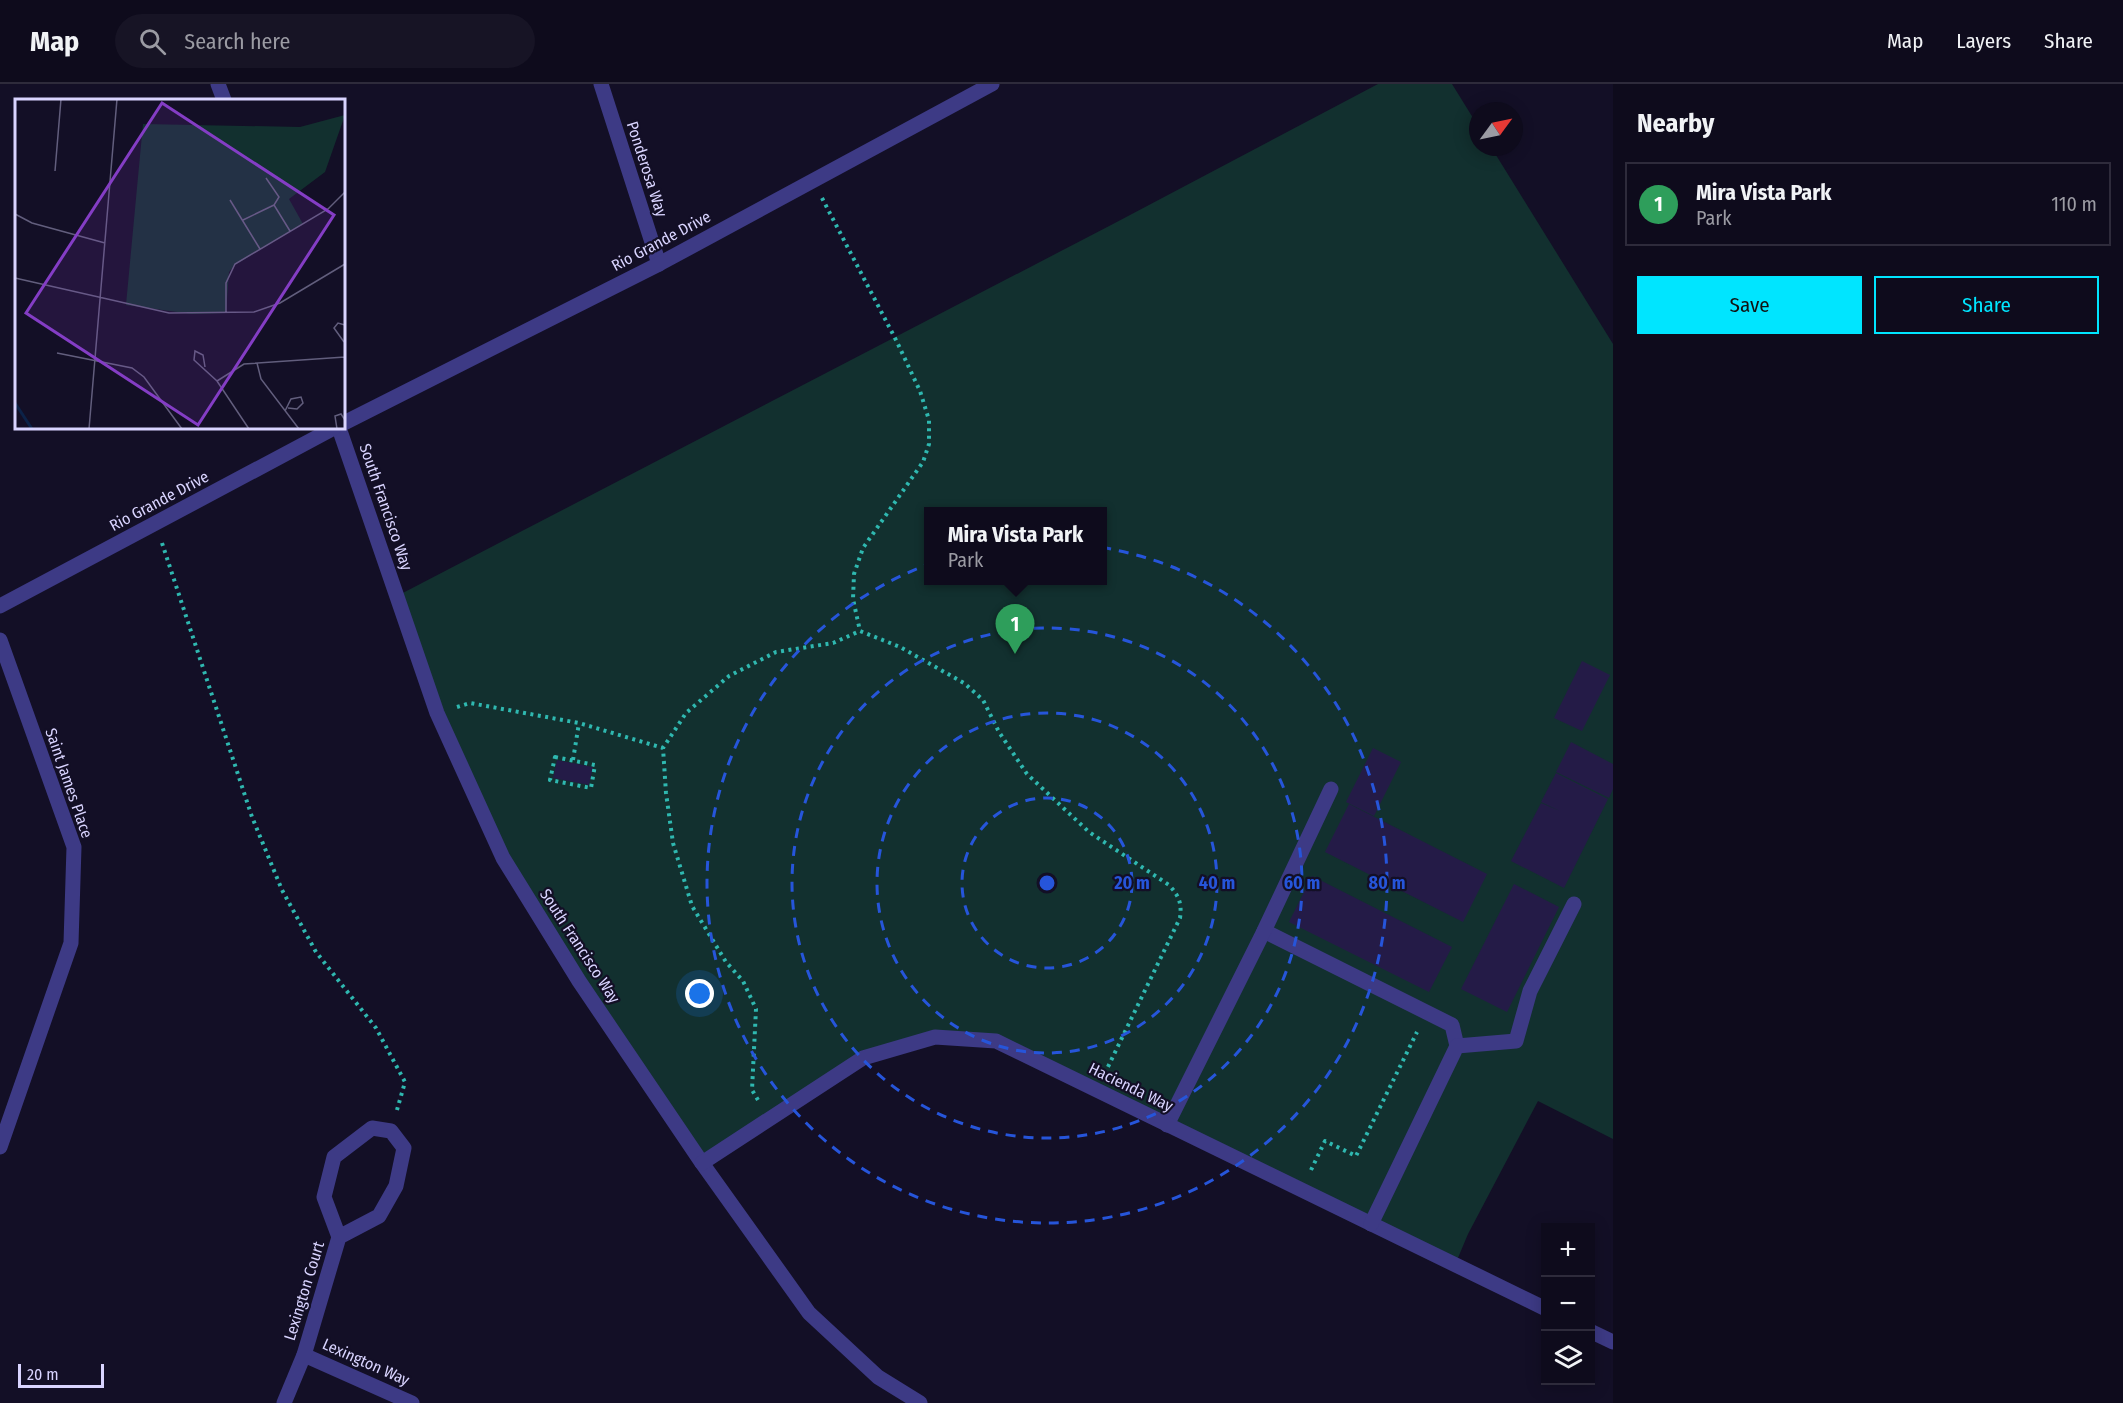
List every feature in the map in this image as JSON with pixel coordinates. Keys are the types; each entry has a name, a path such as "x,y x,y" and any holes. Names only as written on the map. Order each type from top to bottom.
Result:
{"street":[{"path":"218,84 224,99"},
{"name":"Ponderosa Way","path":"601,84 659,264"},
{"name":"Rio Grande Drive","path":"345,422 659,264 992,84"},
{"name":"Rio Grande Drive","path":"0,606 332,429"},
{"name":"South Francisco Way","path":"339,429 437,713 503,858 579,981 702,1163 809,1313 878,1377 920,1403"},
{"name":"Saint James Place","path":"0,640 74,847 71,943 0,1147"},
{"path":"1167,1125 1264,931 1331,789"},
{"path":"1457,1046 1516,1041 1530,991 1574,904"},
{"path":"1264,931 1452,1025 1457,1046 1371,1224"},
{"name":"Hacienda Way","path":"702,1163 863,1058 935,1037 996,1041 1541,1307"},
{"name":"Lexington Court","path":"284,1403 304,1355 339,1237 324,1197 334,1156 372,1128 391,1131 404,1148 396,1186 379,1216 339,1237"},
{"path":"1595,1333 1613,1342"},
{"name":"Lexington Way","path":"304,1355 412,1403"}],"path":[{"path":"813,180 897,342 920,391 929,420 929,444 923,462 863,548 855,574 853,600 860,631"},
{"path":"154,524 167,557 252,817 282,890 316,952 375,1028 405,1082 391,1131"},
{"path":"770,1118 752,1090 756,1009 743,981 726,962 692,906 674,843 666,793 663,748 686,713 729,675 776,652 833,644 860,631 900,647 964,683 983,700 999,732 1027,774 1089,832 1169,885 1178,896 1182,907 1180,918 1096,1090"},
{"path":"437,713 470,703 579,723 663,748"},
{"path":"573,760 579,723"},
{"path":"555,757 573,760 596,765 591,788 550,780 555,757"},
{"path":"1301,1190 1325,1141 1356,1156 1427,1012"}],"green space":[{"path":"1378,84 1452,84 1469,111 1469,156 1497,156 1613,344 1613,1139 1538,1101 1468,1234 1455,1265 996,1041 935,1037 863,1058 702,1163 503,858 397,596"}],"building":[{"path":"1582,661 1610,675 1582,731 1554,718"},
{"path":"1571,742 1613,764 1613,789 1609,798 1556,772"},
{"path":"1373,748 1401,762 1374,816 1346,802"},
{"path":"557,760 593,767 589,785 553,778"},
{"path":"1556,773 1608,799 1564,888 1511,861 1541,803 1560,811 1541,802"},
{"path":"1349,804 1487,874 1463,922 1325,852"},
{"path":"1312,876 1452,947 1429,992 1289,922"},
{"path":"1514,884 1559,907 1507,1012 1461,989"}],"place":[{"name":"Mira Vista Park","path":"1015,654"}]}
